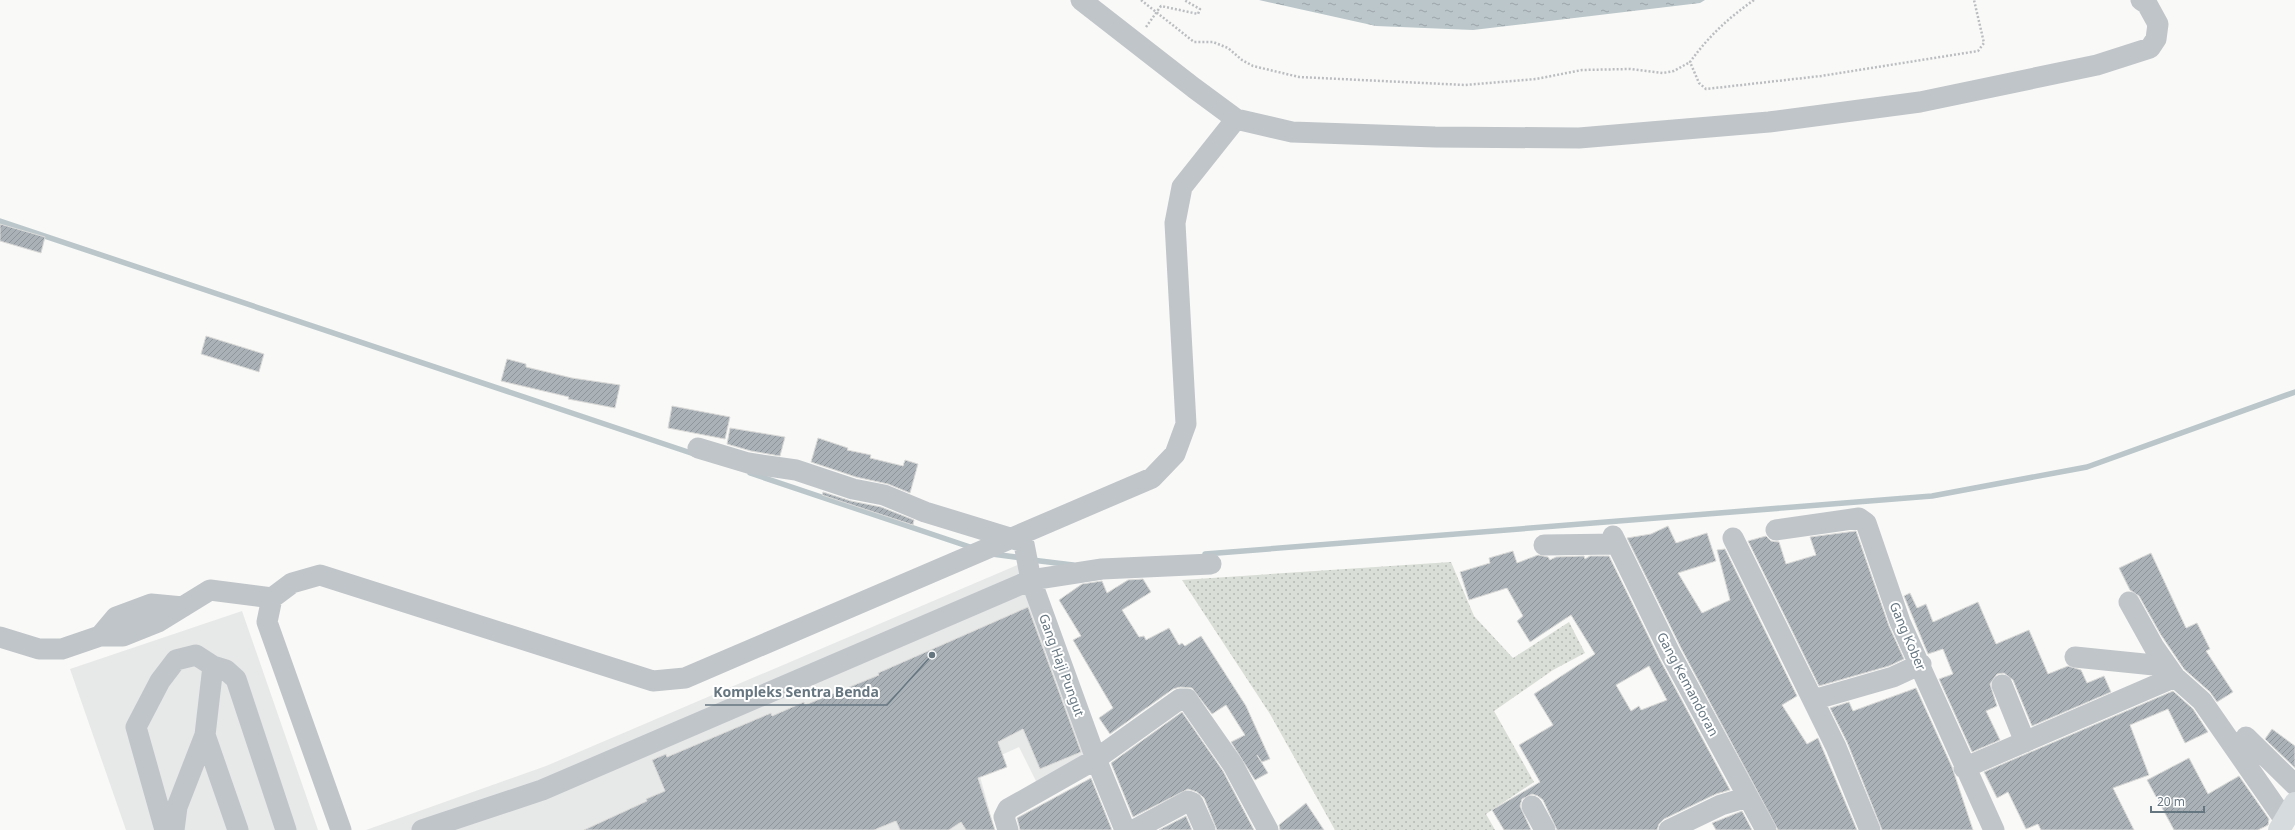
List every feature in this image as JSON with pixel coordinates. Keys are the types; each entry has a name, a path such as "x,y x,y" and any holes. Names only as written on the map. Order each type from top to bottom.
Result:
{"street":[{"path":"1081,0 1236,119 1292,132 1435,137 1579,138 1769,122 1920,102 2097,65 2150,48 2156,39 2158,24 2147,4 2141,0"},
{"path":"341,830 267,622 272,598 292,583 320,575 653,681 685,678 953,563 1027,540 1152,478 1175,454 1186,424 1175,223 1182,187 1236,119"},
{"path":"698,448 748,463 796,470 853,489 884,496 925,512 1020,541 1027,540"},
{"name":"Gang Kober","path":"1776,530 1858,518 1866,522 1900,622 1921,664 1964,768 1994,830"},
{"path":"1733,538 1836,747 1870,830"},
{"name":"Gang Haji Pungut","path":"1027,540 1030,575 1096,759 1125,830"},
{"name":"Gang Kemandoran","path":"1544,546 1615,540 1670,653 1766,830"},
{"path":"422,830 542,790 1030,575 1102,569 1211,564"},
{"path":"0,637 39,649 62,649 100,636 116,617 151,604 183,607 210,590 272,598"},
{"path":"2129,602 2154,647 2175,677"},
{"path":"165,830 136,727 160,681 176,660 196,655 213,666 226,670 236,679 286,830"},
{"path":"2075,657 2154,665 2175,677 2202,701 2286,817"},
{"path":"1813,700 1893,677 1921,664"},
{"path":"174,830 178,807 205,735 213,666"},
{"path":"1964,768 2175,677"},
{"path":"2002,685 2025,742"},
{"path":"1008,830 1004,817 1008,809 1096,759 1180,699 1187,699 1233,765 1268,830"},
{"path":"205,735 238,830"},
{"path":"2246,737 2295,785"},
{"path":"1669,830 1721,805 1748,797"},
{"path":"1134,830 1188,801 1192,803 1205,830"},
{"path":"1532,806 1545,830"}],"path":[{"path":"1141,0 1194,42 1213,42 1228,48 1242,60 1253,66 1299,77 1465,85 1536,79 1582,70 1630,69 1663,73 1674,72 1690,62 1706,40 1724,22 1754,0"},
{"path":"1135,42 1161,6 1198,14 1200,9 1184,0"},
{"path":"1690,62 1699,83 1706,89 1820,76 1978,51 1984,43 1974,0"}],"shaded area":[{"path":"1451,562 1474,616 1513,658 1569,622 1585,653 1553,670 1494,711 1534,782 1486,814 1495,830 1335,830 1270,714 1182,580"},
{"path":"1020,564 1101,759 1038,785 1019,747 977,766 990,812 965,830 366,830 546,766"},
{"path":"242,611 318,830 126,830 70,669"}],"water":[{"path":"1259,0 1705,0 1700,3 1473,30 1376,26"}],"building":[{"path":"0,224 45,237 41,253 0,241"},
{"path":"206,336 264,354 259,372 201,354"},
{"path":"507,359 526,364 526,367 572,378 620,385 615,408 568,399 569,397 501,381"},
{"path":"672,406 730,417 725,439 668,428"},
{"path":"730,428 785,437 780,456 751,451 727,444"},
{"path":"818,438 848,448 847,450 871,455 870,458 903,466 905,460 918,464 910,493 888,484 856,477 811,462"},
{"path":"823,492 851,501 881,507 914,520 913,525 822,495"},
{"path":"1668,526 1676,543 1707,533 1716,561 1678,573 1702,613 1730,600 1717,550 1725,549 1797,696 1782,705 1807,744 1818,738 1857,830 1778,830 1681,648 1627,538 1651,534"},
{"path":"1856,531 1889,626 1904,659 1889,666 1819,686 1748,541 1766,536 1771,541 1779,542 1786,564 1816,555 1810,537"},
{"path":"1513,551 1517,563 1538,555 1548,557 1550,560 1556,557 1584,556 1585,559 1590,556 1609,556 1659,658 1730,790 1716,794 1664,819 1659,824 1657,830 1557,830 1543,800 1532,794 1522,799 1520,806 1531,830 1504,830 1492,810 1540,782 1519,745 1553,725 1534,694 1595,654 1571,615 1530,642 1517,621 1523,616 1507,588 1469,600 1460,572 1490,563 1489,558","holes":["1649,666 1667,700 1641,710 1639,706 1631,711 1616,685"]},
{"path":"2151,553 2186,628 2197,623 2210,649 2206,651 2233,692 2217,702 2210,692 2184,669 2161,635 2139,596 2130,590 2119,568"},
{"path":"1143,579 1151,592 1122,610 1139,637 1144,636 1146,640 1169,628 1179,645 1182,643 1185,646 1201,636 1246,706 1270,759 1262,762 1257,755 1268,773 1255,780 1231,742 1245,735 1226,705 1212,714 1192,688 1180,687 1173,689 1110,734 1099,718 1113,708 1073,640 1081,636 1059,600 1082,584 1102,581 1107,593 1128,580"},
{"path":"1910,593 1917,608 1926,604 1933,622 1978,602 1996,644 2029,630 2048,674 2068,666 2081,670 2087,683 2104,676 2111,692 2032,726 2013,680 2004,673 1997,674 1990,684 1997,706 1986,711 2000,740 1972,752 1939,679 1953,674 1943,649 1928,654 1904,596"},
{"path":"1028,607 1081,752 1040,769 1023,729 998,742 1007,767 978,778 995,830 966,830 961,822 949,830 900,830 896,821 874,830 584,830 647,801 646,799 665,791 652,760 666,754 667,757 771,713 772,716 804,702 805,705 879,675 878,673"},
{"path":"1916,688 1952,767 1973,830 1882,830 1847,742 1830,708 1849,702 1853,711"},
{"path":"2173,691 2193,709 2208,732 2185,743 2168,709 2130,725 2149,775 2113,788 2134,830 2041,830 2038,824 2026,829 2008,792 1997,798 1984,772"},
{"path":"1182,712 1223,771 1254,830 1217,830 1204,798 1197,792 1188,789 1133,817 1111,763"},
{"path":"2272,729 2295,746 2295,768 2265,739"},
{"path":"2189,758 2208,794 2239,776 2269,819 2268,825 2258,830 2174,830 2147,780"},
{"path":"1091,778 1112,830 1020,830 1017,818"},
{"path":"1306,803 1324,830 1280,830 1279,825"},
{"path":"1742,811 1752,830 1716,830 1712,823"},
{"path":"1186,816 1192,830 1159,830"}],"waterway":[{"path":"0,221 694,454"},
{"path":"1205,554 1932,496 2087,467 2295,392"},
{"path":"750,473 973,548"},
{"path":"992,554 1023,558"},
{"path":"1032,560 1073,565"}],"place":[{"name":"Kompleks Sentra Benda","path":"932,655"}]}
